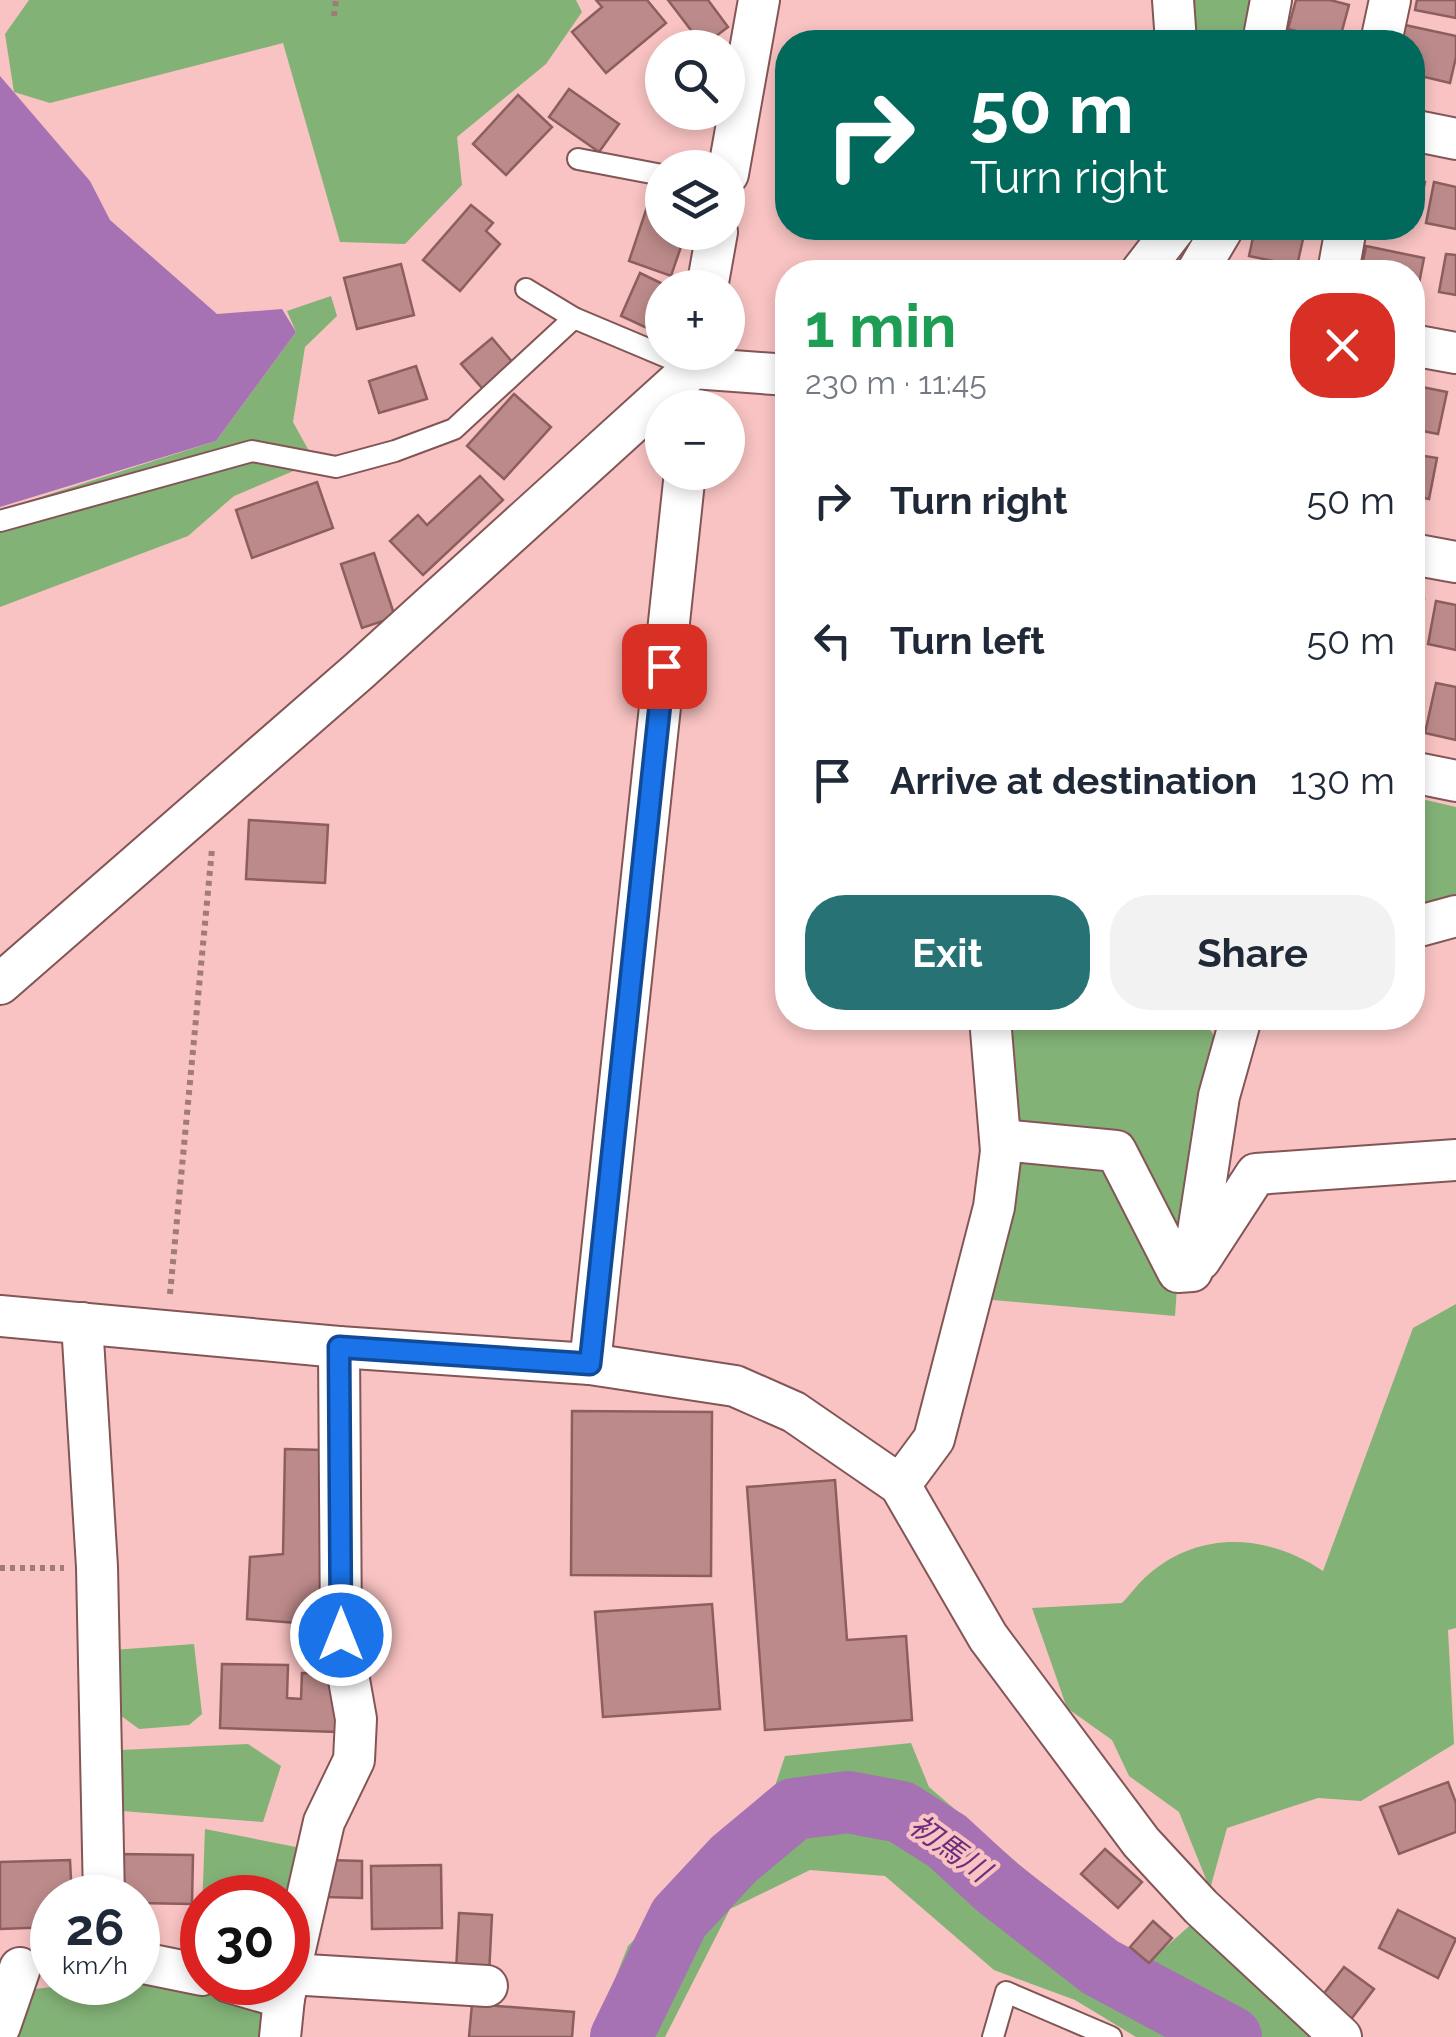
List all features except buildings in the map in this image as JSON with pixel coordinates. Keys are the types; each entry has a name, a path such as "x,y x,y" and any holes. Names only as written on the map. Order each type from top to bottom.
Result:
{"street":[{"path":"732,150 759,0"},
{"path":"1172,0 1175,30"},
{"path":"1265,30 1271,0"},
{"path":"1384,30 1390,0"},
{"path":"1425,132 1456,138"},
{"path":"1150,260 1166,240"},
{"path":"1425,347 1456,353"},
{"path":"745,368 775,373"},
{"path":"0,984 359,672 683,370"},
{"path":"590,1364 683,490"},
{"path":"1425,556 1456,562"},
{"path":"1425,775 1456,781"},
{"path":"1425,924 1456,916"},
{"path":"900,1484 934,1440 994,1207 1001,1140 991,1030"},
{"path":"1192,1271 1218,1096 1237,1030"},
{"path":"1001,1140 1116,1151 1178,1272 1192,1271"},
{"path":"1192,1271 1256,1174 1456,1160"},
{"path":"0,1316 339,1347 590,1364 735,1386 794,1412 900,1484 988,1636 1142,1842 1201,1907 1340,2037"},
{"path":"82,1323 97,1568 104,1875"},
{"path":"310,1887 324,1822 354,1760 356,1720 341,1635 339,1347"},
{"path":"0,2026 24,1968"},
{"path":"310,2001 487,1986"}],"lane":[{"path":"578,159 645,172"},
{"path":"526,289 574,318 645,343"},
{"path":"0,521 252,451 336,467 395,451 454,429 574,318"},
{"path":"993,2037 1006,1992 1111,2037"}],"path":[{"path":"334,16 336,0"},
{"path":"167,1331 217,793"},
{"path":"0,1568 97,1568"}],"green space":[{"path":"29,0 576,0 582,12 546,64 457,137 462,185 405,244 340,242 283,43 50,103 14,92 5,34"},
{"path":"1180,0 1277,0 1268,30 1181,30"},
{"path":"331,296 337,316 305,347 293,422 315,462 234,496 188,536 0,607 0,510 216,441 296,332 287,311"},
{"path":"1425,800 1456,807 1456,914 1425,920"},
{"path":"989,1030 1210,1030 1219,1043 1178,1272 1175,1316 971,1298"},
{"path":"1456,1304 1456,1628 1448,1630 1454,1744 1361,1801 1318,1798 1227,1828 1210,1889 1179,1812 1129,1776 1112,1740 1067,1708 1032,1608 1122,1603 1145,1577 1169,1559 1213,1544 1258,1544 1302,1559 1323,1571 1413,1328"},
{"path":"194,1644 202,1714 189,1725 139,1729 120,1715 113,1650"},
{"path":"911,1743 929,1787 1141,1969 1196,1920 1323,2037 1136,2037 1075,2000 994,1970 885,1876 810,1870 730,1909 665,2037 592,2037 628,1946 757,1813 775,1786 785,1756"},
{"path":"248,1744 281,1766 263,1822 122,1811 121,1750"},
{"path":"205,1829 301,1848 294,1875 203,1875"},
{"path":"160,1978 180,1984 180,2005 253,2005 270,2010 268,2037 0,2037 0,1993 30,1990 30,2005 160,2005"}],"shaded area":[{"path":"0,76 90,181 110,220 217,314 282,309 296,332 216,441 0,507"}],"waterway":[{"name":"初馬川","path":"621,2037 679,1918 734,1859 794,1809 848,1802 901,1812 947,1841 997,1887 1100,1967 1231,2037"}],"route":[{"path":"341,1635 339,1347 590,1364 664,666"}]}
